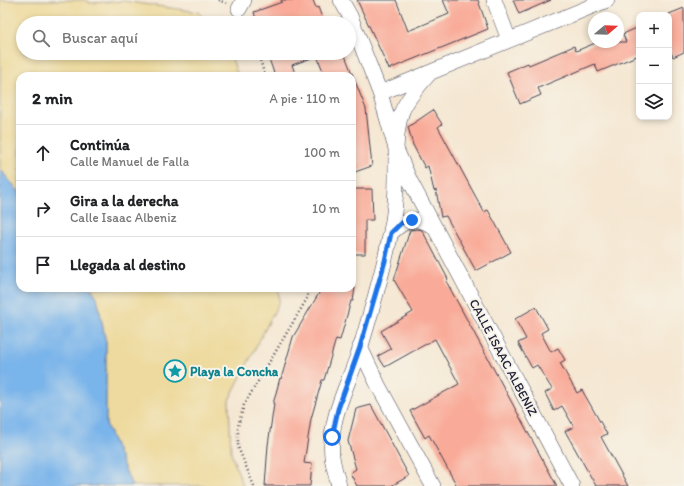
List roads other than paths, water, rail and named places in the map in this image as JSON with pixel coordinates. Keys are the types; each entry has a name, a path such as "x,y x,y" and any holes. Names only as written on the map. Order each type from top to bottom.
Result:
{"street":[{"name":"CALLE ISAAC ALBENIZ","path":"341,0 350,16"},
{"path":"494,0 509,40"},
{"path":"380,93 607,0"},
{"name":"CALLE ISAAC ALBENIZ","path":"356,31 380,93 396,148 410,181 572,486"},
{"path":"396,148 402,111 415,91 429,74"},
{"name":"CALLE ISAAC ALBENIZ","path":"339,486 332,457 332,437 338,409 360,347 385,261 395,207 396,148"},
{"path":"391,233 401,223 412,220 426,222 436,229"},
{"path":"360,347 378,385 433,486"}],"water":[{"path":"0,169 16,188 16,292 94,292 97,297 106,343 106,424 132,486 0,486"}],"place":[{"name":"Playa la Concha","path":"175,371"}]}
